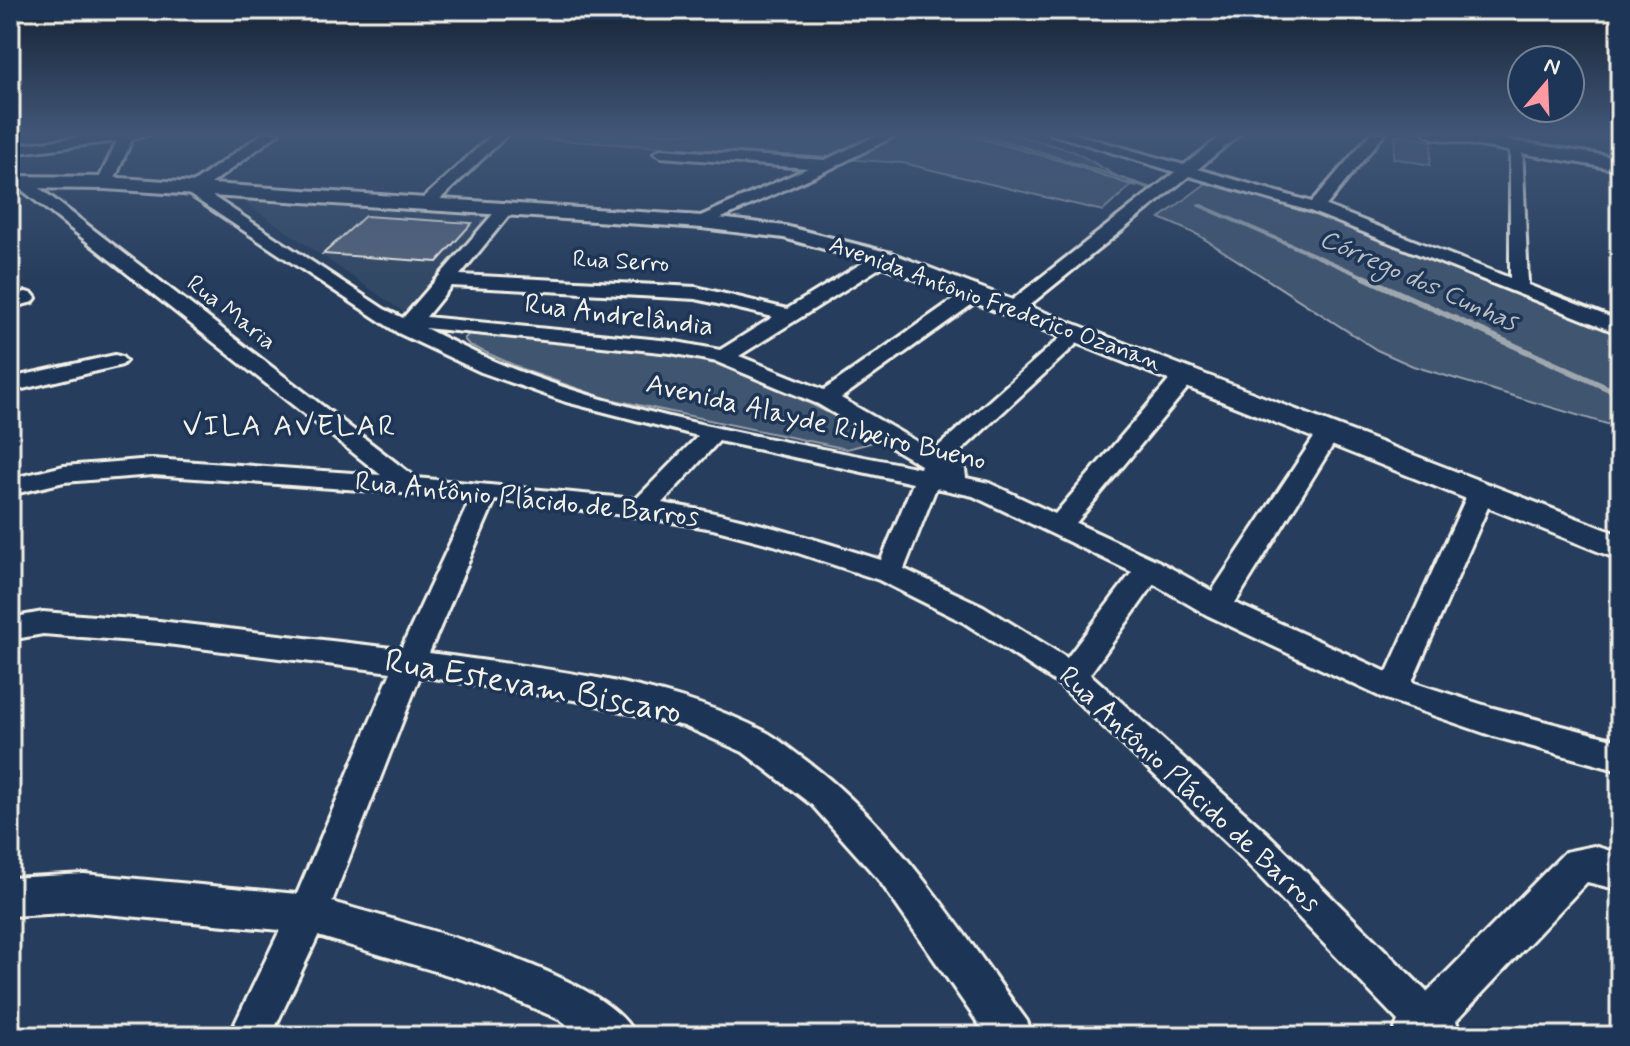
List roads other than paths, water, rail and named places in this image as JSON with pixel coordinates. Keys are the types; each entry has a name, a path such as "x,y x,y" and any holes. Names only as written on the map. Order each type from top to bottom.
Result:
{"street":[{"path":"193,190 204,182"},
{"path":"425,205 450,182"},
{"path":"702,222 790,182"},
{"path":"1014,308 1172,182"},
{"path":"1227,182 1316,208 1620,328"},
{"path":"1316,208 1338,182"},
{"path":"1519,289 1520,182"},
{"name":"Avenida Antônio Frederico Ozanan","path":"17,183 105,183 702,222 785,232 883,258 1482,491 1620,548"},
{"name":"Rua Maria","path":"17,183 408,484"},
{"name":"Avenida Alayde Ribeiro Bueno","path":"193,190 408,325 489,367 574,397 714,433 930,470 1060,525 1150,569 1217,607 1394,689 1493,722 1620,756"},
{"path":"408,325 505,210"},
{"path":"723,357 883,258"},
{"name":"Rua Serro","path":"449,280 696,293 788,315"},
{"path":"826,399 974,294"},
{"name":"Rua Andrelândia","path":"408,325 671,347 723,357 826,399 930,470"},
{"path":"889,573 930,470 1077,333"},
{"path":"10,385 115,361"},
{"path":"1060,525 1186,375"},
{"path":"1217,607 1329,432"},
{"path":"642,508 714,433"},
{"name":"Rua Antônio Plácido de Barros","path":"10,487 64,474 153,467 487,491 642,508 713,520 779,537 889,573 973,614 1071,676 1254,845 1428,1031"},
{"path":"250,1036 308,914 410,662 487,491"},
{"path":"1394,689 1482,491"},
{"path":"1071,676 1150,569"},
{"name":"Rua Estevam Biscaro","path":"10,629 43,623 410,662 580,688 689,714 755,742 824,794 892,867 1012,1036"},
{"path":"1428,1031 1578,865 1594,864 1620,872"},
{"path":"10,897 84,893 308,914 480,965 575,1006 614,1036"}],"waterway":[{"name":"Córrego dos Cunhas","path":"1130,182 1155,190"},
{"name":"Córrego dos Cunhas","path":"1199,205 1369,279"},
{"name":"Córrego dos Cunhas","path":"1364,277 1620,394"}],"district":[{"name":"VILA AVELAR","path":"290,426"}]}
